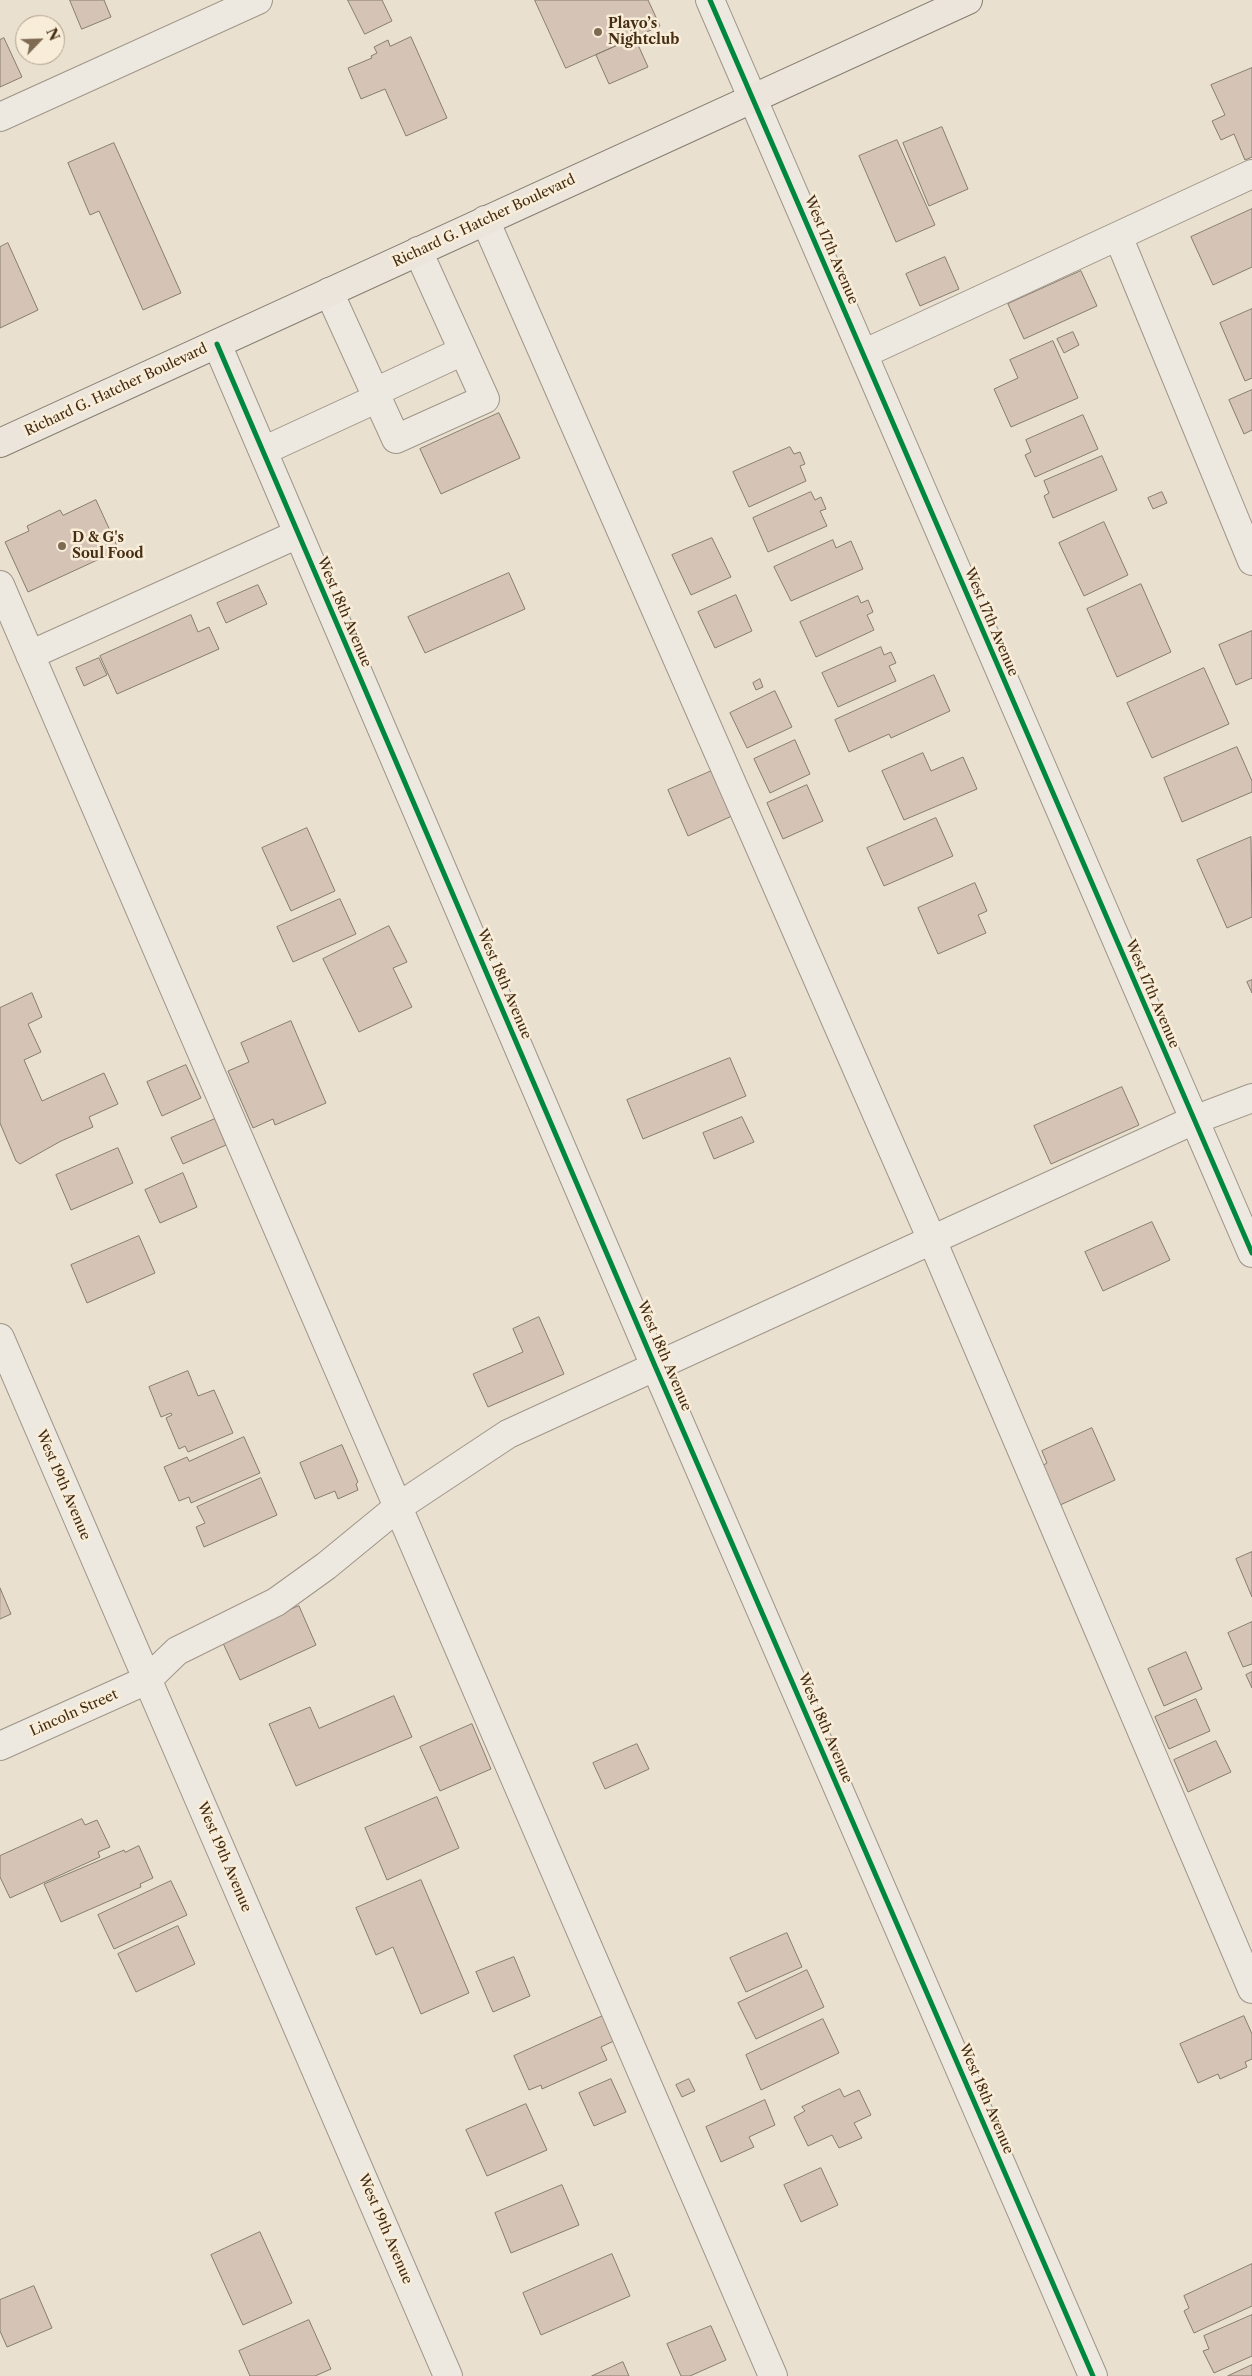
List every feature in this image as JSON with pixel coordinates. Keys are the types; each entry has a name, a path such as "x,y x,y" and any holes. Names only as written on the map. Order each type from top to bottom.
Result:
{"main road":[{"name":"Richard G. Hatcher Boulevard","path":"0,443 968,0"}],"street":[{"path":"0,117 258,0"},
{"name":"West 17th Avenue","path":"710,0 1252,1253"},
{"path":"863,354 1252,174"},
{"path":"484,220 932,1240 1252,1989"},
{"path":"1118,236 1252,561"},
{"path":"329,292 396,439 485,399 418,251"},
{"name":"West 18th Avenue","path":"217,344 1093,2376"},
{"path":"263,451 463,351"},
{"path":"30,655 298,534"},
{"path":"0,584 773,2376"},
{"path":"147,1680 176,1651 276,1602 326,1566 398,1507 508,1434 1194,1120 1252,1098"},
{"name":"West 19th Avenue","path":"0,1338 448,2376"},
{"name":"Lincoln Street","path":"0,1746 147,1680"}],"building":[{"path":"70,0 104,0 111,17 82,29"},
{"path":"348,0 382,0 392,21 365,34"},
{"name":"Playo’s Nightclub","path":"535,0 648,0 660,26 566,68"},
{"path":"411,37 447,118 406,136 385,89 361,99 348,68 372,58 371,56 377,53 374,47 388,40 390,46"},
{"path":"4,38 22,77 0,87 0,40"},
{"path":"635,38 648,67 609,84 596,55"},
{"path":"1252,68 1252,157 1245,160 1234,134 1221,140 1212,121 1225,115 1211,85"},
{"path":"942,127 968,189 929,206 903,143"},
{"path":"897,140 935,225 896,242 859,156"},
{"path":"114,143 181,293 143,310 99,211 90,215 68,163"},
{"path":"1252,209 1252,267 1213,285 1191,237"},
{"path":"8,243 38,310 0,328 0,247"},
{"path":"945,257 959,289 920,306 906,274"},
{"path":"1081,271 1097,306 1024,339 1008,304"},
{"path":"1252,309 1252,378 1245,381 1220,323"},
{"path":"1073,332 1079,345 1064,353 1057,339"},
{"path":"1053,341 1078,398 1011,427 994,389 1018,378 1010,360"},
{"path":"1252,390 1252,430 1244,434 1229,400"},
{"path":"499,413 520,458 441,494 420,449"},
{"path":"1083,415 1098,449 1035,477 1025,455 1031,452 1026,440"},
{"path":"790,447 794,454 800,452 805,464 800,466 806,481 749,507 733,472"},
{"path":"1102,456 1117,490 1053,518 1044,496 1049,493 1044,481"},
{"path":"811,492 815,500 821,497 826,509 820,511 827,526 768,552 753,518"},
{"path":"1162,492 1167,503 1153,509 1148,498"},
{"name":"D & G's Soul Food","path":"96,500 119,550 28,592 5,542 29,531 27,526 60,510 63,515"},
{"path":"1104,522 1128,575 1084,596 1059,543"},
{"path":"712,538 731,577 691,595 672,555"},
{"path":"833,540 836,548 851,541 863,569 791,601 774,567"},
{"path":"509,573 525,609 425,653 408,617"},
{"path":"1141,584 1171,652 1117,677 1087,609"},
{"path":"258,585 267,604 226,623 217,603"},
{"path":"736,595 752,631 715,648 698,612"},
{"path":"858,596 861,603 868,600 873,612 867,615 874,630 816,657 800,622"},
{"path":"191,615 198,632 209,627 219,649 117,694 100,656"},
{"path":"1252,631 1252,678 1236,685 1219,645"},
{"path":"881,647 884,655 891,652 896,663 889,666 896,681 838,707 822,673"},
{"path":"99,658 107,675 84,686 76,668"},
{"path":"1204,668 1229,724 1152,758 1127,703"},
{"path":"934,675 950,711 891,738 889,734 849,752 835,720"},
{"path":"760,679 763,687 756,690 753,683"},
{"path":"775,691 792,727 747,748 730,713"},
{"path":"795,740 810,774 770,793 754,759"},
{"path":"1237,747 1252,781 1252,792 1182,822 1164,778"},
{"path":"923,753 931,771 963,757 977,789 904,820 882,771"},
{"path":"714,770 734,815 688,836 668,790"},
{"path":"807,785 823,821 783,839 767,803"},
{"path":"936,818 953,856 884,886 867,848"},
{"path":"307,828 335,891 291,911 262,848"},
{"path":"1251,837 1252,917 1227,928 1197,860"},
{"path":"975,883 987,911 978,915 986,933 938,954 918,908"},
{"path":"340,899 356,934 293,962 277,927"},
{"path":"389,926 407,962 393,968 412,1007 359,1032 323,959"},
{"path":"1252,980 1252,993 1247,982"},
{"path":"32,993 42,1017 28,1024 41,1052 24,1060 42,1101 104,1073 118,1104 89,1117 93,1127 61,1141 20,1164 16,1161 0,1123 0,1008"},
{"path":"291,1021 326,1103 275,1125 273,1119 253,1128 228,1071 249,1062 241,1043"},
{"path":"730,1058 746,1096 643,1139 627,1100"},
{"path":"186,1065 201,1098 162,1116 147,1082"},
{"path":"1122,1087 1139,1125 1051,1164 1034,1126"},
{"path":"742,1117 754,1142 714,1159 703,1133"},
{"path":"215,1119 226,1145 183,1164 171,1138"},
{"path":"118,1148 133,1183 71,1210 56,1175"},
{"path":"183,1173 197,1207 160,1223 145,1190"},
{"path":"1152,1222 1170,1260 1103,1291 1085,1252"},
{"path":"139,1236 155,1273 87,1303 71,1265"},
{"path":"539,1317 564,1374 488,1407 473,1374 523,1352 513,1329"},
{"path":"188,1371 198,1396 214,1390 233,1433 188,1452 185,1446 179,1449 166,1418 172,1415 171,1413 161,1417 149,1387"},
{"path":"1092,1428 1115,1480 1058,1506 1040,1467 1047,1463 1042,1451"},
{"path":"244,1437 260,1473 191,1503 189,1497 179,1501 164,1467 187,1457 189,1461"},
{"path":"342,1445 358,1482 356,1484 358,1490 338,1499 335,1491 315,1499 300,1463"},
{"path":"261,1478 277,1515 204,1547 196,1527 205,1523 197,1507"},
{"path":"1252,1552 1252,1597 1236,1559"},
{"path":"0,1588 11,1614 0,1619"},
{"path":"299,1606 316,1645 240,1680 222,1641"},
{"path":"1252,1622 1252,1664 1243,1667 1228,1633"},
{"path":"1186,1652 1202,1689 1164,1706 1148,1669"},
{"path":"1252,1672 1252,1688 1246,1675"},
{"path":"394,1696 412,1737 296,1786 269,1724 310,1707 319,1728"},
{"path":"1196,1699 1210,1731 1169,1749 1155,1717"},
{"path":"472,1724 491,1769 440,1791 420,1747"},
{"path":"1216,1741 1231,1772 1188,1792 1174,1760"},
{"path":"637,1744 649,1769 605,1789 593,1763"},
{"path":"437,1797 459,1848 387,1880 365,1828"},
{"path":"82,1819 85,1825 97,1820 110,1847 98,1852 100,1857 10,1898 0,1877 0,1856"},
{"path":"139,1846 153,1878 140,1884 141,1887 61,1922 44,1884 124,1850 125,1852"},
{"path":"421,1880 469,1993 421,2014 393,1947 376,1955 356,1908"},
{"path":"171,1881 187,1915 114,1949 98,1915"},
{"path":"178,1926 195,1964 136,1992 118,1954"},
{"path":"787,1933 802,1967 746,1992 730,1958"},
{"path":"514,1957 530,1996 493,2012 476,1972"},
{"path":"807,1970 824,2007 756,2039 738,2003"},
{"path":"605,2015 616,2040 601,2047 607,2060 542,2089 541,2085 529,2090 514,2056"},
{"path":"1244,2016 1252,2034 1252,2059 1245,2062 1247,2067 1220,2079 1218,2074 1198,2083 1180,2044"},
{"path":"823,2019 839,2053 761,2090 746,2055"},
{"path":"611,2079 626,2112 594,2126 579,2093"},
{"path":"689,2079 695,2091 682,2097 676,2085"},
{"path":"840,2089 844,2097 859,2090 871,2115 854,2123 862,2138 839,2148 832,2135 808,2146 794,2117 805,2111 802,2107"},
{"path":"765,2100 775,2125 749,2137 754,2147 721,2162 706,2127"},
{"path":"526,2104 547,2150 487,2176 466,2130"},
{"path":"821,2168 838,2205 801,2222 784,2185"},
{"path":"562,2185 579,2225 511,2253 495,2213"},
{"path":"260,2232 292,2303 243,2325 211,2255"},
{"path":"612,2254 630,2296 541,2335 523,2293"},
{"path":"1252,2264 1252,2306 1194,2333 1184,2311 1189,2308 1184,2296"},
{"path":"34,2286 52,2328 7,2347 0,2331 0,2300"},
{"path":"1252,2315 1252,2356 1214,2373 1203,2351 1209,2349 1204,2336"},
{"path":"309,2320 331,2369 315,2376 250,2376 239,2351"},
{"path":"711,2326 726,2360 690,2376 681,2376 667,2344"},
{"path":"623,2362 629,2376 592,2376"},
{"path":"1252,2365 1252,2376 1228,2376"}],"cycle path":[{"path":"710,0 1252,1253"},
{"path":"217,344 655,1366 1093,2376"}],"place":[{"name":"Playo’s Nightclub","path":"598,32"},
{"name":"D & G's Soul Food","path":"62,546"}]}
